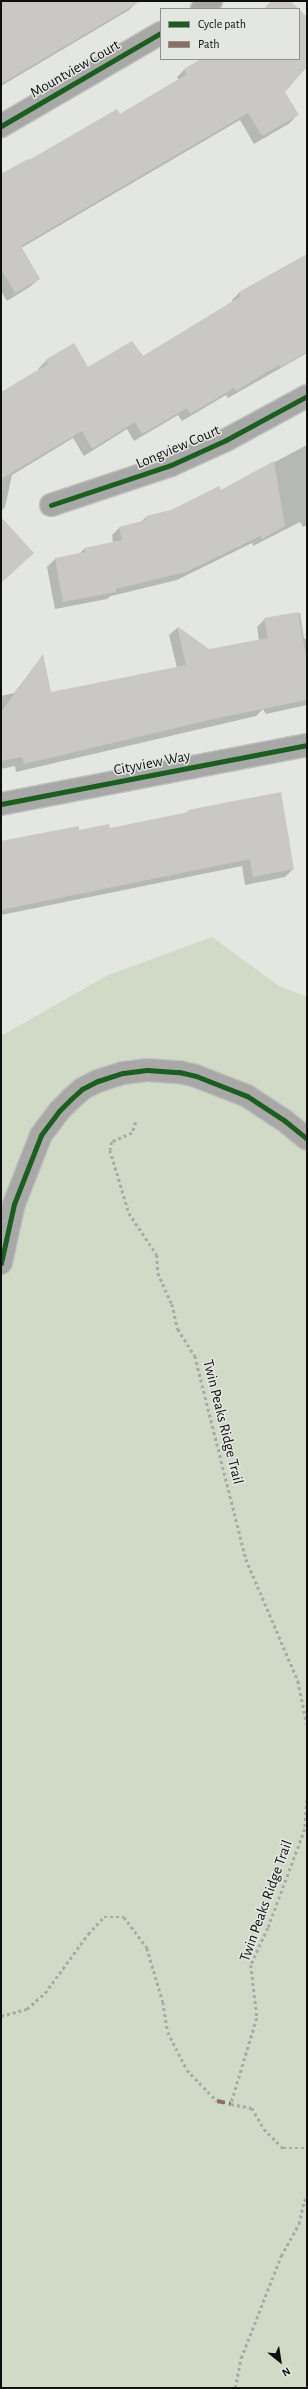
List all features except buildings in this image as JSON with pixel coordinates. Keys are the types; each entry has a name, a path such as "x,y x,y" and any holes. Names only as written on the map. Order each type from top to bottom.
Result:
{"street":[{"path":"203,8 211,1"},
{"name":"Mountview Court","path":"1,126 160,34"},
{"name":"Longview Court","path":"51,505 171,465 226,440 307,396"},
{"name":"Cityview Way","path":"1,804 307,745"},
{"path":"1,1263 14,1204 41,1136 59,1111 71,1099 82,1089 98,1081 123,1073 147,1070 174,1071 196,1076 247,1096 285,1121 307,1139"}],"path":[{"path":"1,2016 27,2009 45,1993 88,1934 104,1917 124,1917 147,1948 163,2002 168,2032 187,2070 217,2101"},
{"path":"235,2388 242,2358 281,2256 298,2224 304,2201 307,2196"}],"green space":[{"path":"212,937 279,986 307,997 307,2388 1,2388 1,1036 106,976"}],"marked path":[{"path":"217,2101 231,2104"}],"cycle path":[{"path":"1,126 160,34"},
{"path":"51,505 171,465 226,440 307,396"},
{"path":"1,804 307,745"},
{"path":"1,1263 14,1204 41,1135 59,1111 71,1099 82,1089 98,1081 123,1073 147,1070 179,1072 196,1076 247,1096 285,1121 307,1139"}]}
